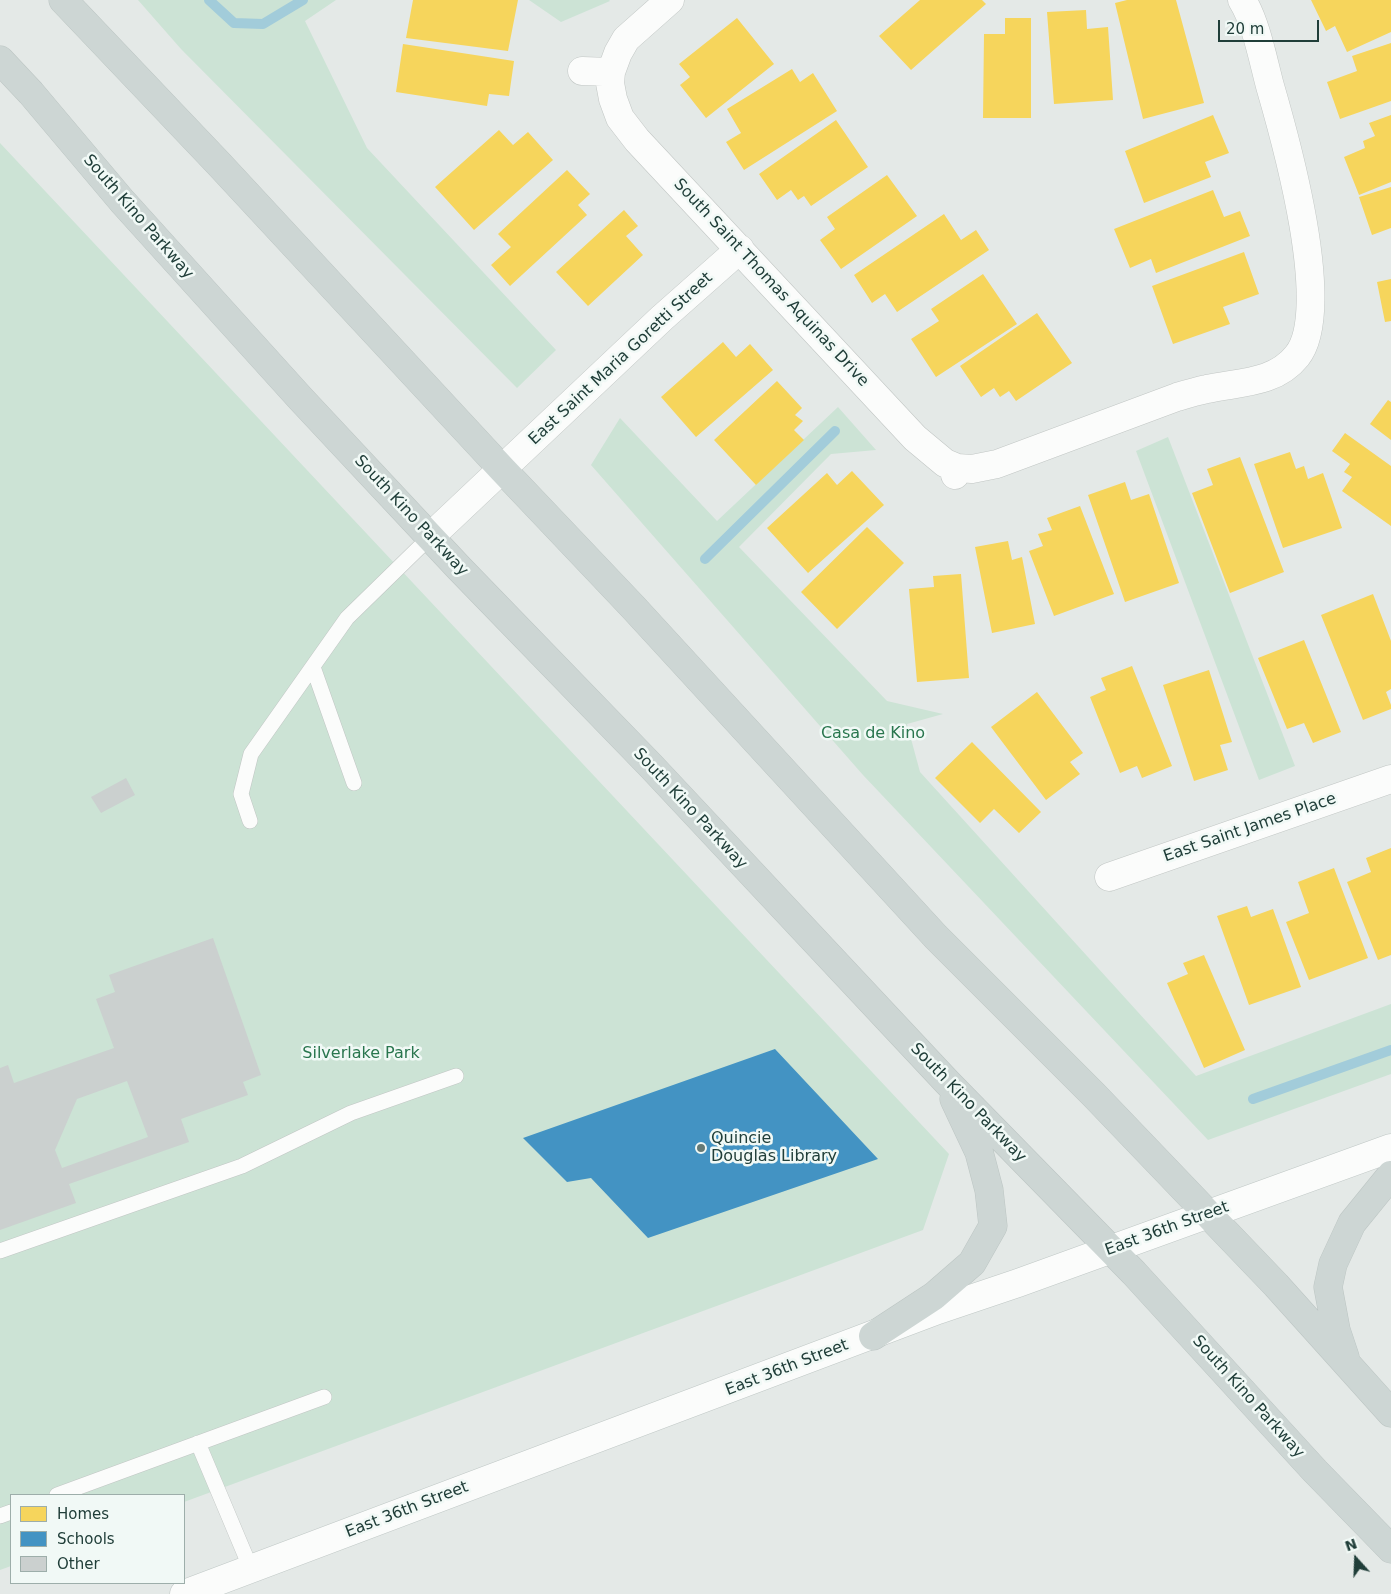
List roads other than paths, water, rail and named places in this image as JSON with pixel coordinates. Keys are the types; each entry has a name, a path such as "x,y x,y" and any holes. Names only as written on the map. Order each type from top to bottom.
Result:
{"main road":[{"path":"62,0 633,607 936,937 1088,1088 1275,1284 1391,1413"},
{"name":"South Kino Parkway","path":"0,60 31,93 135,216 300,398 430,537 640,754 947,1082 1111,1249 1315,1470 1391,1549"},
{"path":"872,1336 934,1296 972,1263 993,1226 989,1190 979,1152 947,1082"},
{"path":"1347,1363 1336,1330 1328,1287 1333,1264 1352,1223 1391,1175"}],"street":[{"path":"582,71 611,72 618,52 626,39 670,0"},
{"name":"South Saint Thomas Aquinas Drive","path":"611,72 610,83 613,99 620,118 637,140 916,438 956,471 997,464 1178,397 1207,389 1253,382 1278,372 1290,374 1308,333 1310,298 1306,237 1288,148 1256,34 1242,0"},
{"name":"East Saint Maria Goretti Street","path":"430,537 662,318 740,248"},
{"name":"East Saint James Place","path":"1109,877 1391,779"},
{"name":"East 36th Street","path":"184,1594 872,1336 1391,1148"}],"lane":[{"path":"250,821 241,794 251,754 347,618 430,537"},
{"path":"313,667 354,783"},
{"path":"0,1251 242,1166 351,1113 456,1076"},
{"path":"60,1494 324,1397"},
{"path":"198,1443 251,1569"}],"waterway":[{"path":"209,0 234,23 263,24 303,0"},
{"path":"705,559 835,431"},
{"path":"1253,1099 1391,1050"}],"place":[{"name":"Quincie Douglas Library","path":"701,1148"}],"park label":[{"name":"Casa de Kino","path":"873,734"},
{"name":"Silverlake Park","path":"361,1054"}]}
